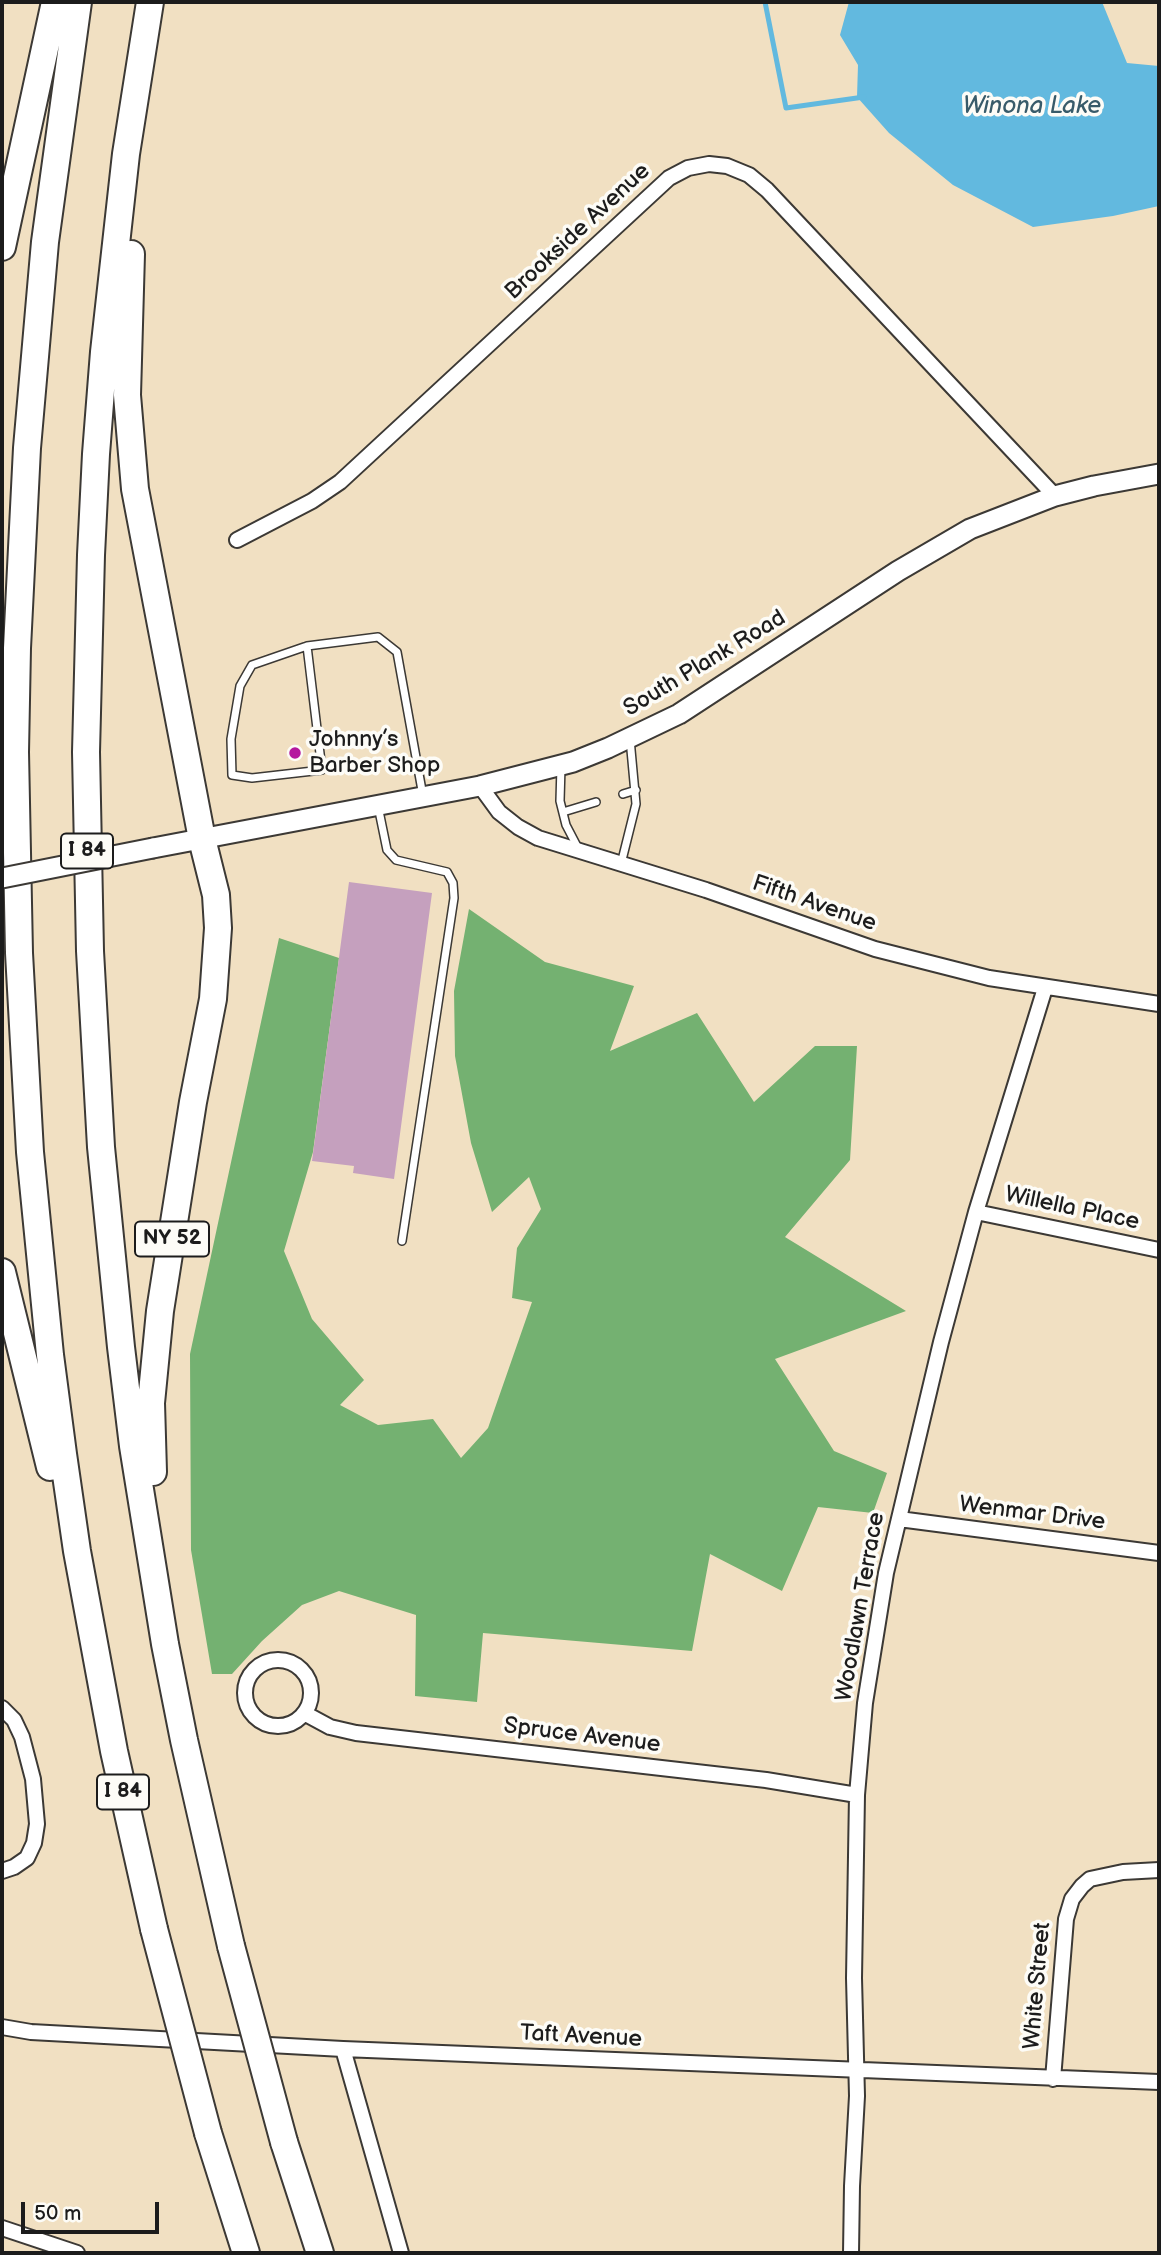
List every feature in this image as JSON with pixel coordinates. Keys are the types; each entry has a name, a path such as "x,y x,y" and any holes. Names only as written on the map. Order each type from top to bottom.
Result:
{"highway":[{"path":"2,247 55,2"},
{"name":"I 84","path":"79,2 45,242 27,448 17,648 16,839 24,1049 39,1248 63,1454 96,1655 122,1790 154,1929 208,2133 246,2253"},
{"name":"I 84","path":"150,2 140,57 114,254 96,454 88,652 87,848 95,1050 111,1250 134,1446 165,1644 230,1946 284,2142 320,2253"},
{"path":"140,57 127,330 130,443 142,534 202,839"},
{"name":"NY 52","path":"165,1644 151,1447 151,1403 160,1311 215,975 218,928 216,895 202,839"},
{"path":"2,1272 96,1655"}],"main road":[{"name":"South Plank Road","path":"2,878 480,786 561,765 630,738 678,714 933,549 1000,516 1055,496 1159,474"}],"street":[{"name":"Brookside Avenue","path":"237,540 312,501 340,482 669,178 688,168 709,164 727,166 749,175 767,190 1055,496"},
{"name":"Fifth Avenue","path":"480,786 499,812 538,838 910,960 1045,988 1159,1004"},
{"name":"Woodlawn Terrace","path":"850,2253 856,2072 854,1978 858,1795 865,1703 886,1573 941,1342 975,1212 1045,988"},
{"name":"Willella Place","path":"975,1212 1159,1250"},
{"name":"Wenmar Drive","path":"899,1519 1159,1553"},
{"path":"267,1661 288,1661 298,1666 310,1683 311,1693 304,1713 296,1721 286,1725 263,1723 254,1716 244,1696 250,1674 257,1666 267,1661"},
{"path":"2,1708 13,1720 22,1737 33,1779 37,1824 34,1843 27,1858 2,1871"},
{"name":"Spruce Avenue","path":"304,1713 330,1727 356,1733 766,1780 858,1795"},
{"name":"White Street","path":"1053,2079 1066,1919 1072,1899 1090,1879 1123,1872 1159,1870"},
{"name":"Taft Avenue","path":"2,2027 32,2032 343,2049 856,2072 1159,2082"},
{"path":"343,2049 401,2253"},
{"path":"2,2228 77,2253"}],"lane":[{"path":"307,646 322,770 252,778 232,775 231,739 240,686 252,665 307,646 378,637 397,652 424,797"},
{"path":"621,864 636,804 630,738"},
{"path":"561,765 560,801 566,825 581,852"},
{"path":"623,793 636,790"},
{"path":"563,812 597,802"},
{"path":"378,805 387,850 396,860 447,872 453,883 454,898 402,1241"}],"green space":[{"path":"469,909 545,962 634,986 610,1051 697,1013 754,1102 815,1046 857,1046 850,1160 785,1237 906,1311 775,1359 834,1451 887,1473 873,1513 818,1507 782,1591 710,1554 692,1651 483,1633 477,1702 415,1696 416,1615 339,1591 302,1605 262,1641 232,1674 212,1674 191,1550 190,1354 279,938 339,958 313,1152 284,1251 312,1319 364,1380 340,1405 378,1425 433,1419 461,1458 488,1428 532,1302 512,1298 517,1248 541,1209 529,1177 492,1212 471,1143 455,1056 454,991"}],"water":[{"name":"Winona Lake","path":"849,2 1102,2 1127,63 1159,66 1159,206 1113,216 1033,227 953,185 889,133 857,97 858,65 840,35"}],"building":[{"path":"349,882 432,893 394,1179 353,1173 354,1166 312,1161"}],"waterway":[{"path":"765,2 786,108 864,97"}],"place":[{"name":"Johnny’s Barber Shop","path":"295,753"}]}
